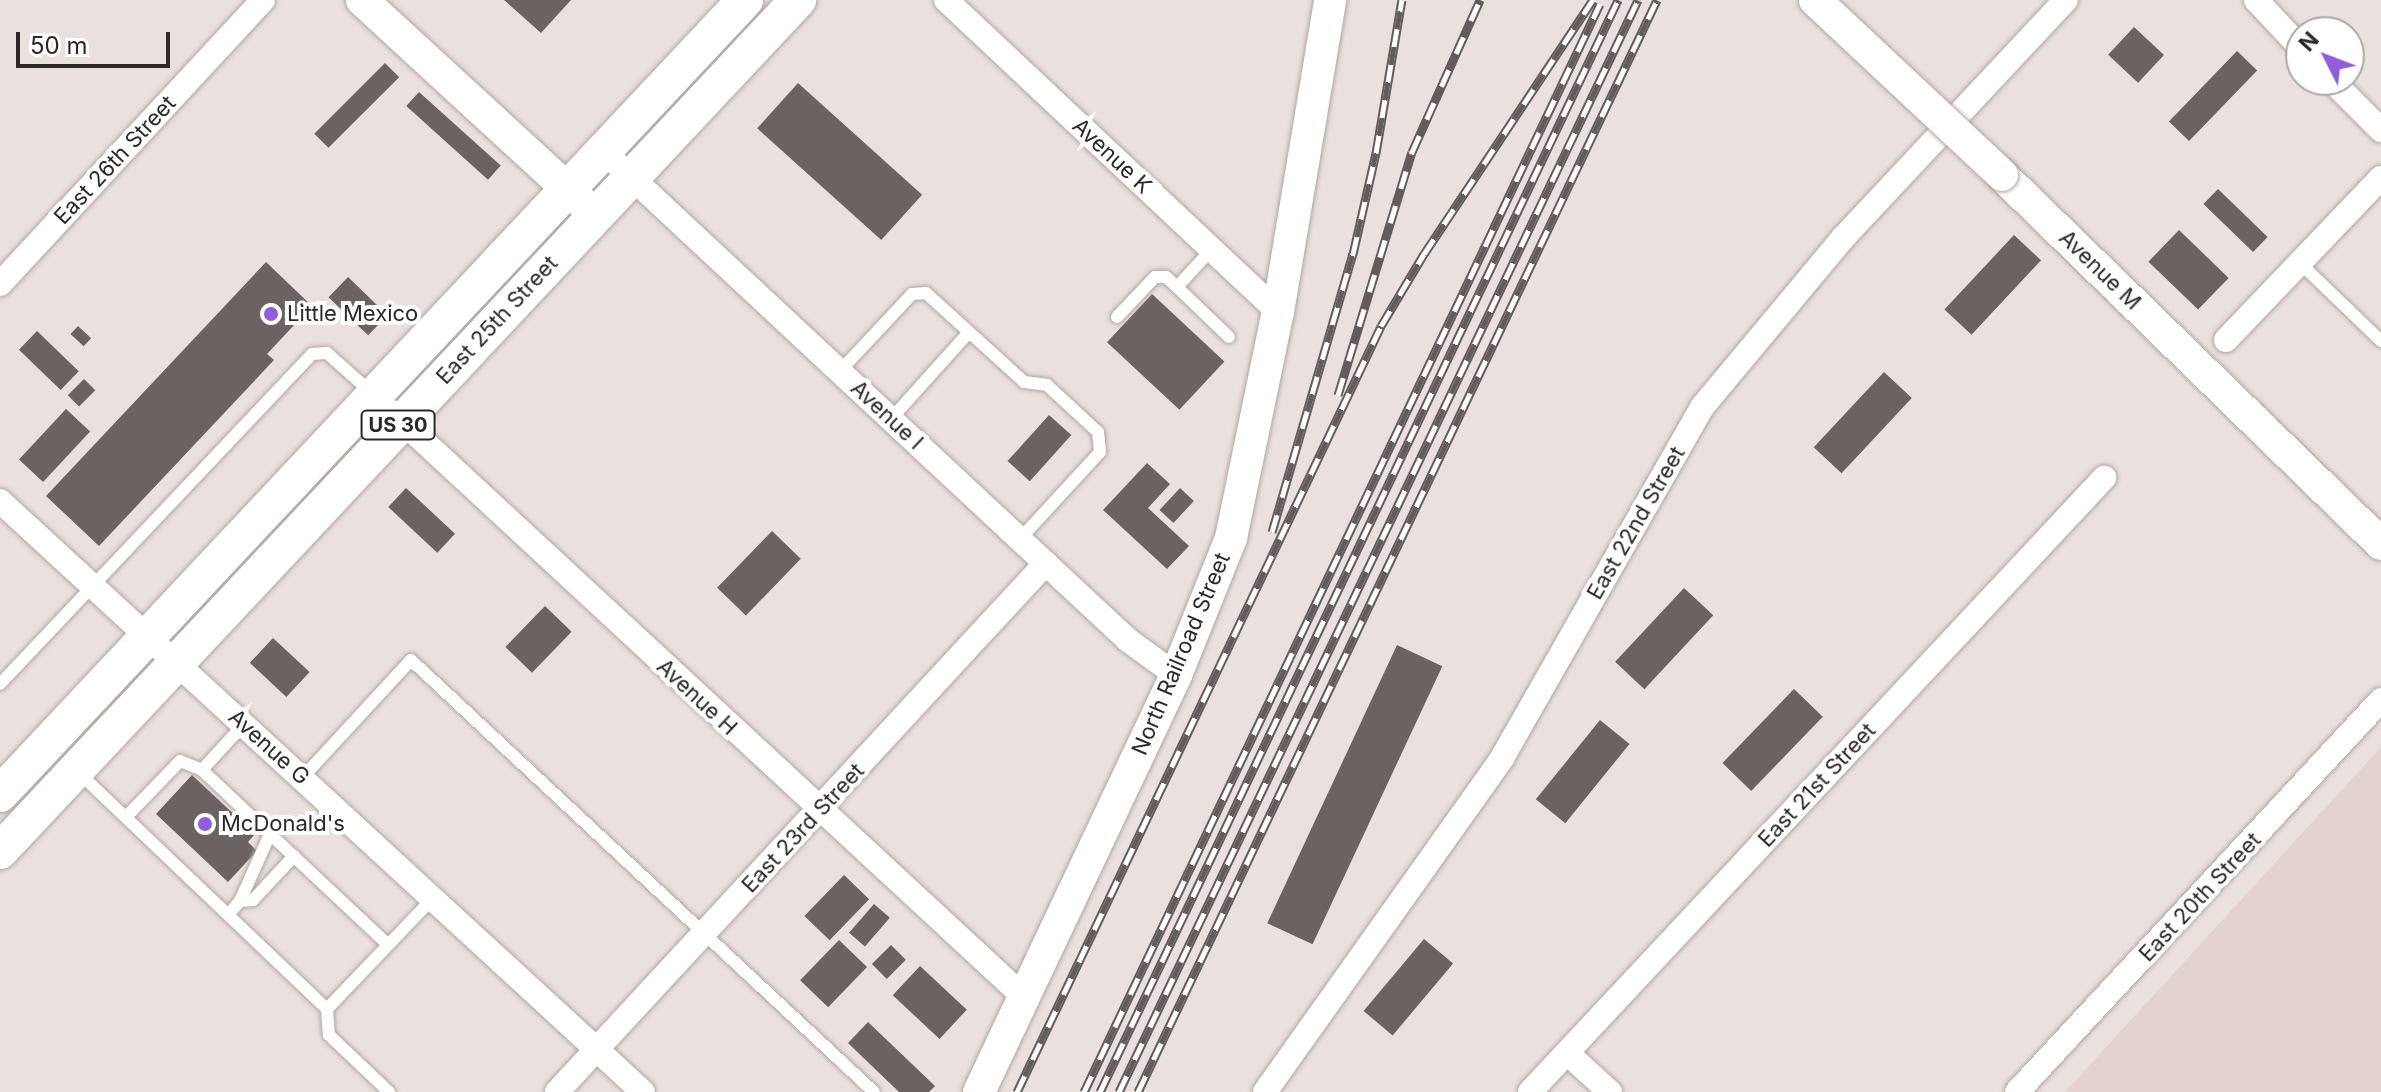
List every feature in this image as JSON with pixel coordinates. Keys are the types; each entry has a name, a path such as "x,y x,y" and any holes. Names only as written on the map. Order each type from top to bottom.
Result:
{"main road":[{"path":"362,0 596,215"},
{"name":"East 25th Street","path":"0,794 745,0"},
{"name":"East 25th Street","path":"0,851 798,0"},
{"name":"North Railroad Street","path":"979,1092 1176,675 1231,538 1278,312 1330,0"},
{"name":"Avenue M","path":"1815,0 2002,175 2381,544"}],"street":[{"name":"East 26th Street","path":"0,284 263,0"},
{"name":"Avenue K","path":"946,0 1278,312"},
{"name":"East 22nd Street","path":"1265,1092 1502,758 1703,406 1843,238 2066,0"},
{"path":"2256,0 2285,31"},
{"path":"2347,96 2381,130"},
{"name":"Avenue I","path":"603,151 1128,640 1176,675"},
{"path":"2226,340 2381,178"},
{"name":"Avenue H","path":"373,395 1024,997"},
{"name":"East 21st Street","path":"1530,1092 2104,478"},
{"name":"Avenue G","path":"0,501 643,1092"},
{"name":"East 23rd Street","path":"557,1092 1046,563"},
{"name":"East 20th Street","path":"2017,1092 2381,700"},
{"path":"1567,1053 1610,1092"}],"lane":[{"path":"1177,287 1211,250"},
{"path":"2301,264 2381,341"},
{"path":"1117,317 1155,277 1166,277 1229,337"},
{"path":"840,371 912,294 926,293 1024,382 1047,385 1098,432 1100,452 1020,539"},
{"path":"891,419 969,332"},
{"path":"0,684 312,354 327,353 373,395"},
{"path":"303,777 411,660 874,1092"},
{"path":"202,770 244,724"},
{"path":"126,817 180,761 202,770 387,944"},
{"path":"76,770 327,1009 329,1035 389,1092"},
{"path":"228,915 240,901 270,834"},
{"path":"240,901 253,900 294,856"},
{"path":"327,1009 433,898"}],"shaded area":[{"path":"2381,747 2381,1092 2065,1092"}],"building":[{"path":"504,0 571,0 541,33"},
{"path":"2134,27 2164,55 2138,83 2108,55"},
{"path":"2237,51 2257,70 2189,141 2169,121"},
{"path":"385,63 399,77 328,148 314,134"},
{"path":"798,83 922,195 881,240 757,128"},
{"path":"419,92 501,166 488,180 406,106"},
{"path":"2218,189 2268,237 2253,252 2203,204"},
{"path":"2179,230 2229,278 2198,310 2148,262"},
{"path":"2014,235 2041,260 1971,335 1944,310"},
{"path":"266,262 312,306 267,354 274,360 99,546 46,496"},
{"path":"348,277 388,315 368,335 329,297"},
{"path":"1152,294 1224,362 1179,410 1107,342"},
{"path":"78,326 91,338 84,346 70,334"},
{"path":"37,331 79,371 61,390 19,350"},
{"path":"1884,372 1912,398 1842,473 1814,447"},
{"path":"84,379 95,390 79,407 68,395"},
{"path":"66,409 90,432 43,482 19,459"},
{"path":"1049,415 1071,435 1030,481 1008,461"},
{"path":"1147,463 1170,484 1148,508 1189,546 1167,569 1103,510"},
{"path":"406,488 455,534 437,553 388,507"},
{"path":"1180,488 1194,501 1173,523 1160,510"},
{"path":"772,531 801,559 746,616 717,588"},
{"path":"1684,588 1713,615 1644,689 1615,662"},
{"path":"545,606 572,632 532,673 505,647"},
{"path":"273,638 310,672 286,697 250,663"},
{"path":"1397,645 1442,666 1313,944 1267,923"},
{"path":"1794,689 1823,717 1751,791 1722,763"},
{"path":"1600,720 1630,744 1565,823 1536,799"},
{"name":"McDonald's","path":"192,775 255,834 248,842 257,851 228,882 156,814"},
{"path":"844,875 869,899 830,940 804,916"},
{"path":"874,904 890,918 865,946 849,933"},
{"path":"1424,939 1453,963 1393,1035 1364,1011"},
{"path":"839,940 867,967 828,1007 800,980"},
{"path":"891,945 906,960 887,979 872,964"},
{"path":"920,966 967,1010 940,1039 893,995"},
{"path":"868,1022 935,1086 929,1092 899,1092 848,1043"}],"railway":[{"path":"1272,532 1353,254 1376,153 1402,0"},
{"path":"1338,395 1412,152 1480,0"},
{"path":"1017,1092 1381,326 1424,254 1593,0"},
{"path":"1100,1092 1618,0"},
{"path":"1119,1092 1638,0"},
{"path":"1138,1092 1657,0"},
{"path":"1084,1092 1600,4"}],"place":[{"name":"Little Mexico","path":"271,314"},
{"name":"McDonald's","path":"205,824"}]}
